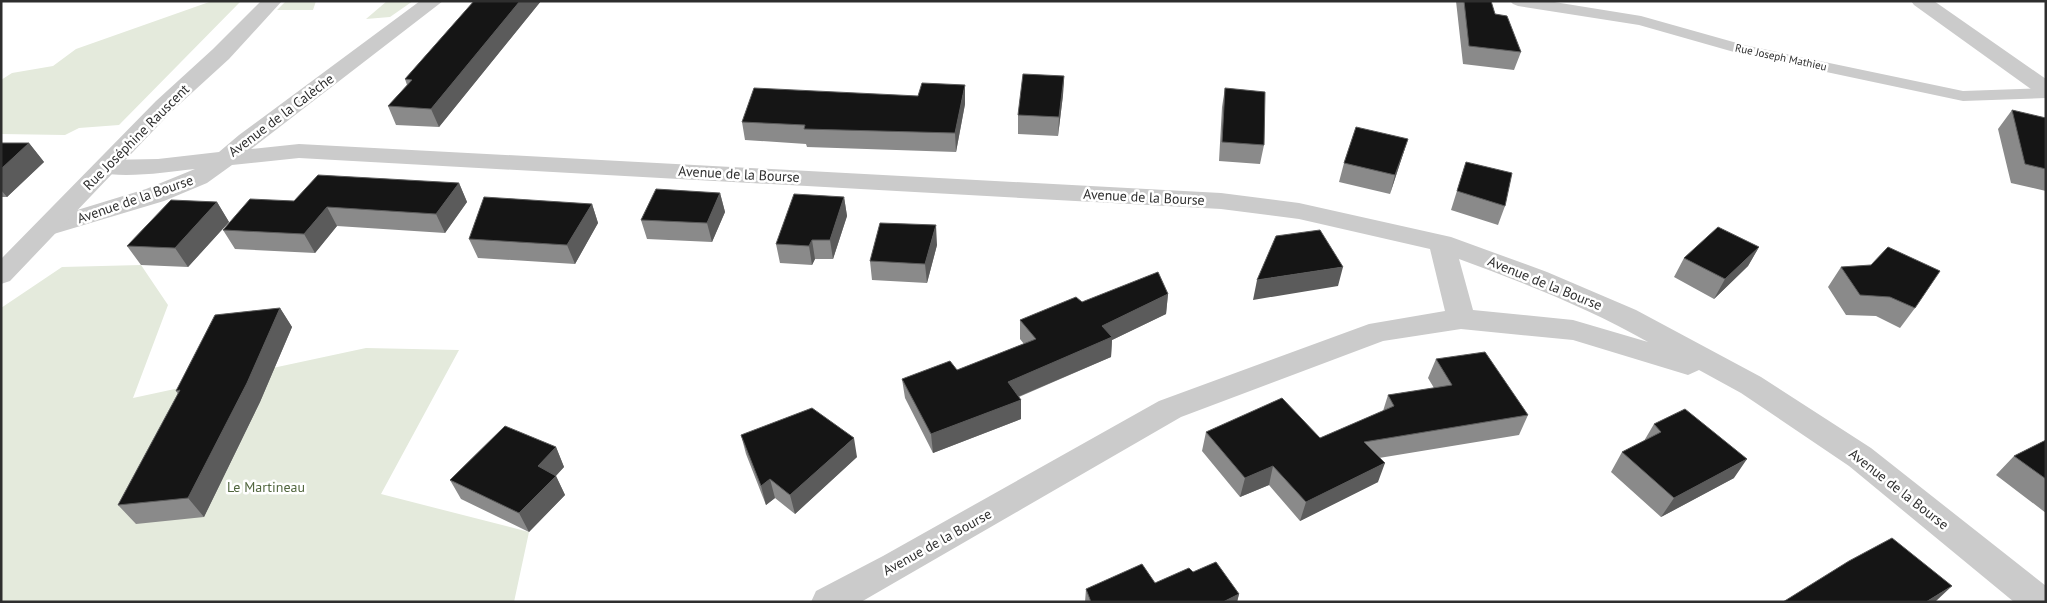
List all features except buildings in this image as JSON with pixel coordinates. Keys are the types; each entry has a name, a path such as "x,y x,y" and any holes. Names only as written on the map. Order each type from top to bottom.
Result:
{"street":[{"name":"Rue Joséphine Rauscent","path":"1,275 272,1"},
{"name":"Avenue de la Calèche","path":"106,167 158,166 223,159 432,1"},
{"path":"1921,1 2046,89"},
{"name":"Avenue de la Bourse","path":"47,228 155,195 198,178 215,168 223,159 299,151 1221,201 1299,211 1442,243 1537,278 1626,317 1751,385 1860,457 2040,602"},
{"path":"1442,243 1460,319"},
{"name":"Avenue de la Bourse","path":"830,601 1170,409 1379,331 1460,319 1573,330 1751,385"}],"lane":[{"name":"Rue Joseph Mathieu","path":"1518,1 1641,21 1741,50 1963,96 2046,93"}],"green space":[{"path":"212,1 241,1 119,125 79,128 65,135 1,134 1,80 12,73 53,66 76,49"},
{"path":"286,1 316,1 313,10 277,10"},
{"path":"387,1 413,1 390,17 366,19"},
{"name":"Le Martineau","path":"141,265 168,305 133,398 366,348 459,350 381,494 529,532 514,602 1,602 1,308 62,267"}]}
